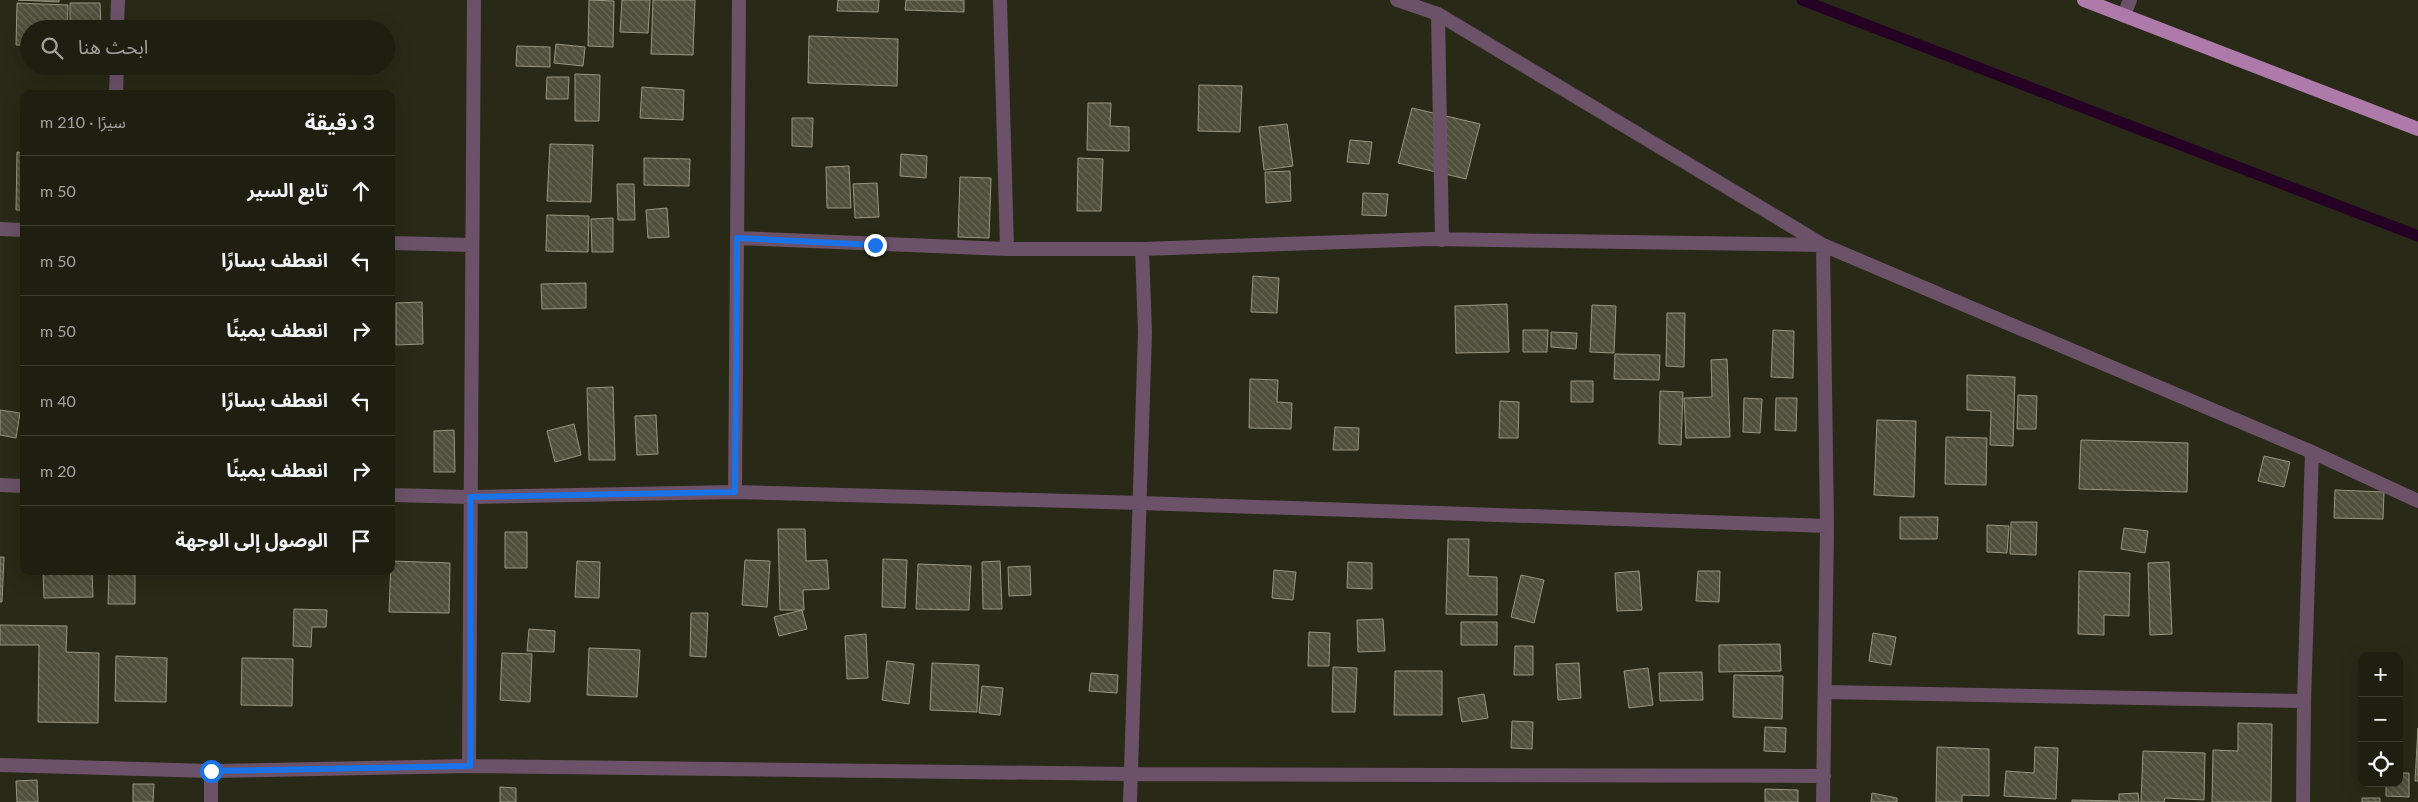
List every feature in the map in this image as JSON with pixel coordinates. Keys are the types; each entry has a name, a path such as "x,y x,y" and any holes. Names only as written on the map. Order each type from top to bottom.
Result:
{"main road":[{"path":"2084,0 2418,129"}],"street":[{"path":"117,20 118,0"},
{"path":"470,766 474,0"},
{"path":"735,492 739,0"},
{"path":"1000,0 1007,249"},
{"path":"1397,0 1438,14 1823,245 2312,452 2418,501"},
{"path":"2124,15 2130,0"},
{"path":"1438,14 1442,240"},
{"path":"116,90 117,75"},
{"path":"0,229 20,230"},
{"path":"737,238 1007,249 1142,248 1442,240 1823,245"},
{"path":"395,242 472,245"},
{"path":"1823,245 1827,526 1823,802"},
{"path":"1130,802 1145,332 1142,248"},
{"path":"2303,802 2304,701 2312,452"},
{"path":"0,485 20,486"},
{"path":"395,495 470,497 735,492 1141,503 1827,526"},
{"path":"1825,692 2304,701"},
{"path":"0,765 211,771 470,766 1131,774 1824,776"},
{"path":"210,802 211,771"}],"building":[{"path":"18,0 59,0 59,2"},
{"path":"589,0 614,1 613,47 588,46"},
{"path":"622,0 650,0 648,33 620,32"},
{"path":"653,0 695,0 693,55 651,54"},
{"path":"838,0 879,0 878,12 837,11"},
{"path":"906,0 964,0 964,12 905,10"},
{"path":"17,3 68,5 67,20 20,20 20,45 16,45"},
{"path":"70,3 100,3 101,20 70,20"},
{"path":"809,36 898,39 897,86 808,83"},
{"path":"556,44 585,47 583,66 554,63"},
{"path":"517,46 550,47 550,67 516,66"},
{"path":"575,74 600,75 599,121 575,121"},
{"path":"547,77 569,77 568,99 546,99"},
{"path":"1199,85 1242,86 1240,132 1198,131"},
{"path":"642,87 684,90 683,120 640,118"},
{"path":"1088,103 1111,103 1110,126 1129,127 1129,151 1087,150"},
{"path":"1412,108 1480,124 1466,179 1398,163"},
{"path":"792,118 813,118 812,147 792,146"},
{"path":"1287,124 1293,166 1264,170 1259,127"},
{"path":"1350,140 1372,142 1369,164 1347,162"},
{"path":"550,144 593,145 591,202 547,201"},
{"path":"17,152 20,152 20,210 16,210"},
{"path":"901,154 927,156 926,178 900,176"},
{"path":"644,158 690,159 689,186 644,185"},
{"path":"1078,158 1103,159 1101,211 1077,211"},
{"path":"849,166 851,208 827,208 826,167"},
{"path":"1290,171 1291,201 1266,203 1265,172"},
{"path":"960,177 991,178 989,238 958,237"},
{"path":"877,183 879,217 855,218 853,184"},
{"path":"617,184 634,184 635,220 618,220"},
{"path":"1363,193 1388,194 1386,216 1362,215"},
{"path":"667,208 669,237 648,238 646,210"},
{"path":"547,215 589,216 588,252 546,251"},
{"path":"613,218 613,252 592,252 591,219"},
{"path":"1253,276 1279,278 1277,313 1251,312"},
{"path":"586,283 586,308 542,309 541,284"},
{"path":"422,302 423,344 396,345 396,303"},
{"path":"1507,304 1509,352 1456,353 1455,306"},
{"path":"1592,305 1616,306 1614,353 1590,352"},
{"path":"1667,313 1685,313 1684,367 1666,366"},
{"path":"1523,330 1548,330 1547,352 1523,352"},
{"path":"1773,330 1794,331 1793,378 1771,377"},
{"path":"1551,332 1577,333 1576,349 1551,347"},
{"path":"1615,354 1660,355 1659,380 1614,379"},
{"path":"1727,359 1730,437 1686,438 1684,398 1712,397 1711,360"},
{"path":"1967,375 2015,377 2013,446 1990,445 1991,411 1967,410"},
{"path":"1250,379 1278,380 1277,402 1292,403 1291,429 1249,428"},
{"path":"1571,381 1593,381 1593,402 1571,402"},
{"path":"613,387 615,460 589,460 587,388"},
{"path":"1660,391 1683,392 1681,445 1659,444"},
{"path":"2018,395 2037,396 2036,429 2017,429"},
{"path":"1744,398 1762,399 1760,433 1743,432"},
{"path":"1776,398 1797,398 1796,431 1775,430"},
{"path":"1500,401 1519,402 1518,438 1499,438"},
{"path":"0,410 20,413 16,438 0,435"},
{"path":"656,415 658,454 637,455 635,416"},
{"path":"1877,420 1916,421 1914,497 1874,495"},
{"path":"574,424 581,455 555,462 547,431"},
{"path":"1335,427 1359,428 1358,450 1333,450"},
{"path":"454,430 455,472 434,472 434,431"},
{"path":"1946,437 1987,438 1986,485 1945,484"},
{"path":"2081,440 2188,443 2187,492 2079,489"},
{"path":"2264,456 2290,462 2284,487 2258,481"},
{"path":"2335,490 2384,492 2383,519 2334,518"},
{"path":"1900,517 1938,517 1937,539 1900,539"},
{"path":"2011,522 2037,522 2036,555 2010,554"},
{"path":"1987,525 2009,526 2007,553 1987,552"},
{"path":"2124,528 2148,531 2145,553 2121,549"},
{"path":"778,529 805,529 806,561 827,560 829,589 803,590 804,610 780,610"},
{"path":"505,532 527,532 527,568 505,568"},
{"path":"1448,539 1469,539 1468,576 1497,577 1497,615 1446,614"},
{"path":"0,557 4,557 2,602 0,602"},
{"path":"883,559 907,560 905,608 882,607"},
{"path":"745,560 770,561 767,607 742,605"},
{"path":"395,561 450,563 449,613 389,612 390,575 395,575"},
{"path":"577,561 600,562 599,598 575,597"},
{"path":"1000,561 1002,609 983,609 982,562"},
{"path":"1348,562 1372,563 1372,589 1347,588"},
{"path":"2169,562 2172,634 2150,635 2148,563"},
{"path":"918,564 971,566 969,610 916,609"},
{"path":"1030,566 1031,595 1009,596 1008,567"},
{"path":"1274,570 1296,572 1293,600 1272,598"},
{"path":"1639,571 1642,610 1617,611 1615,573"},
{"path":"1698,571 1720,571 1719,602 1696,601"},
{"path":"2079,571 2130,573 2129,616 2104,615 2104,635 2078,634"},
{"path":"43,575 92,575 93,597 44,598"},
{"path":"109,575 135,575 135,604 108,604"},
{"path":"1521,575 1544,580 1534,623 1511,617"},
{"path":"294,609 327,610 326,627 312,627 311,647 293,646"},
{"path":"802,610 807,629 779,636 774,617"},
{"path":"691,613 708,613 706,657 690,656"},
{"path":"1383,619 1385,651 1358,652 1357,620"},
{"path":"1461,622 1497,622 1497,645 1461,645"},
{"path":"0,625 67,626 66,652 99,653 98,723 38,722 39,645 0,645"},
{"path":"529,629 555,631 554,652 527,651"},
{"path":"1309,632 1330,633 1329,666 1308,666"},
{"path":"1873,633 1896,637 1891,665 1869,661"},
{"path":"866,634 868,678 847,679 845,636"},
{"path":"1780,644 1781,671 1719,672 1719,645"},
{"path":"1515,646 1533,646 1533,675 1514,675"},
{"path":"589,648 640,650 637,697 587,695"},
{"path":"502,653 532,654 530,702 500,700"},
{"path":"116,656 167,658 166,702 115,701"},
{"path":"242,658 293,659 292,706 241,705"},
{"path":"887,661 914,664 909,704 882,700"},
{"path":"932,663 979,665 977,712 930,710"},
{"path":"1579,663 1581,698 1558,700 1556,664"},
{"path":"1333,667 1357,668 1355,712 1332,712"},
{"path":"1648,668 1653,705 1629,708 1624,671"},
{"path":"1395,671 1442,671 1442,715 1394,715"},
{"path":"1702,672 1703,700 1660,701 1659,673"},
{"path":"1091,673 1118,675 1117,693 1089,691"},
{"path":"1734,675 1783,676 1782,719 1733,717"},
{"path":"982,686 1003,688 1000,715 979,713"},
{"path":"1484,694 1488,718 1462,722 1458,698"},
{"path":"1512,721 1533,722 1532,749 1511,748"},
{"path":"2238,723 2272,724 2271,802 2212,802 2213,750 2238,751"},
{"path":"1765,727 1786,728 1785,752 1764,751"},
{"path":"2418,728 2418,781 2415,781"},
{"path":"1937,747 1989,749 1989,796 1962,795 1962,802 1936,802"},
{"path":"2035,747 2058,748 2056,799 2004,796 2006,771 2034,773"},
{"path":"2143,751 2205,753 2204,800 2165,798 2164,802 2141,802"},
{"path":"2403,773 2409,773 2409,797 2386,796 2386,787 2403,787"},
{"path":"37,780 38,802 17,802 16,781"},
{"path":"133,784 154,784 153,802 133,802"},
{"path":"500,787 516,788 516,802 500,802"},
{"path":"1765,789 1798,790 1798,802 1765,802"},
{"path":"1872,793 1897,798 1897,802 1871,802"},
{"path":"2138,793 2139,802 2119,802 2119,794"},
{"path":"2362,798 2380,798 2380,802 2362,802"},
{"path":"2072,800 2118,801 2118,802 2072,802"}],"waterway":[{"path":"1802,0 2418,236"}],"route":[{"path":"211,771 470,766 470,497 735,492 737,238 875,245"}]}
